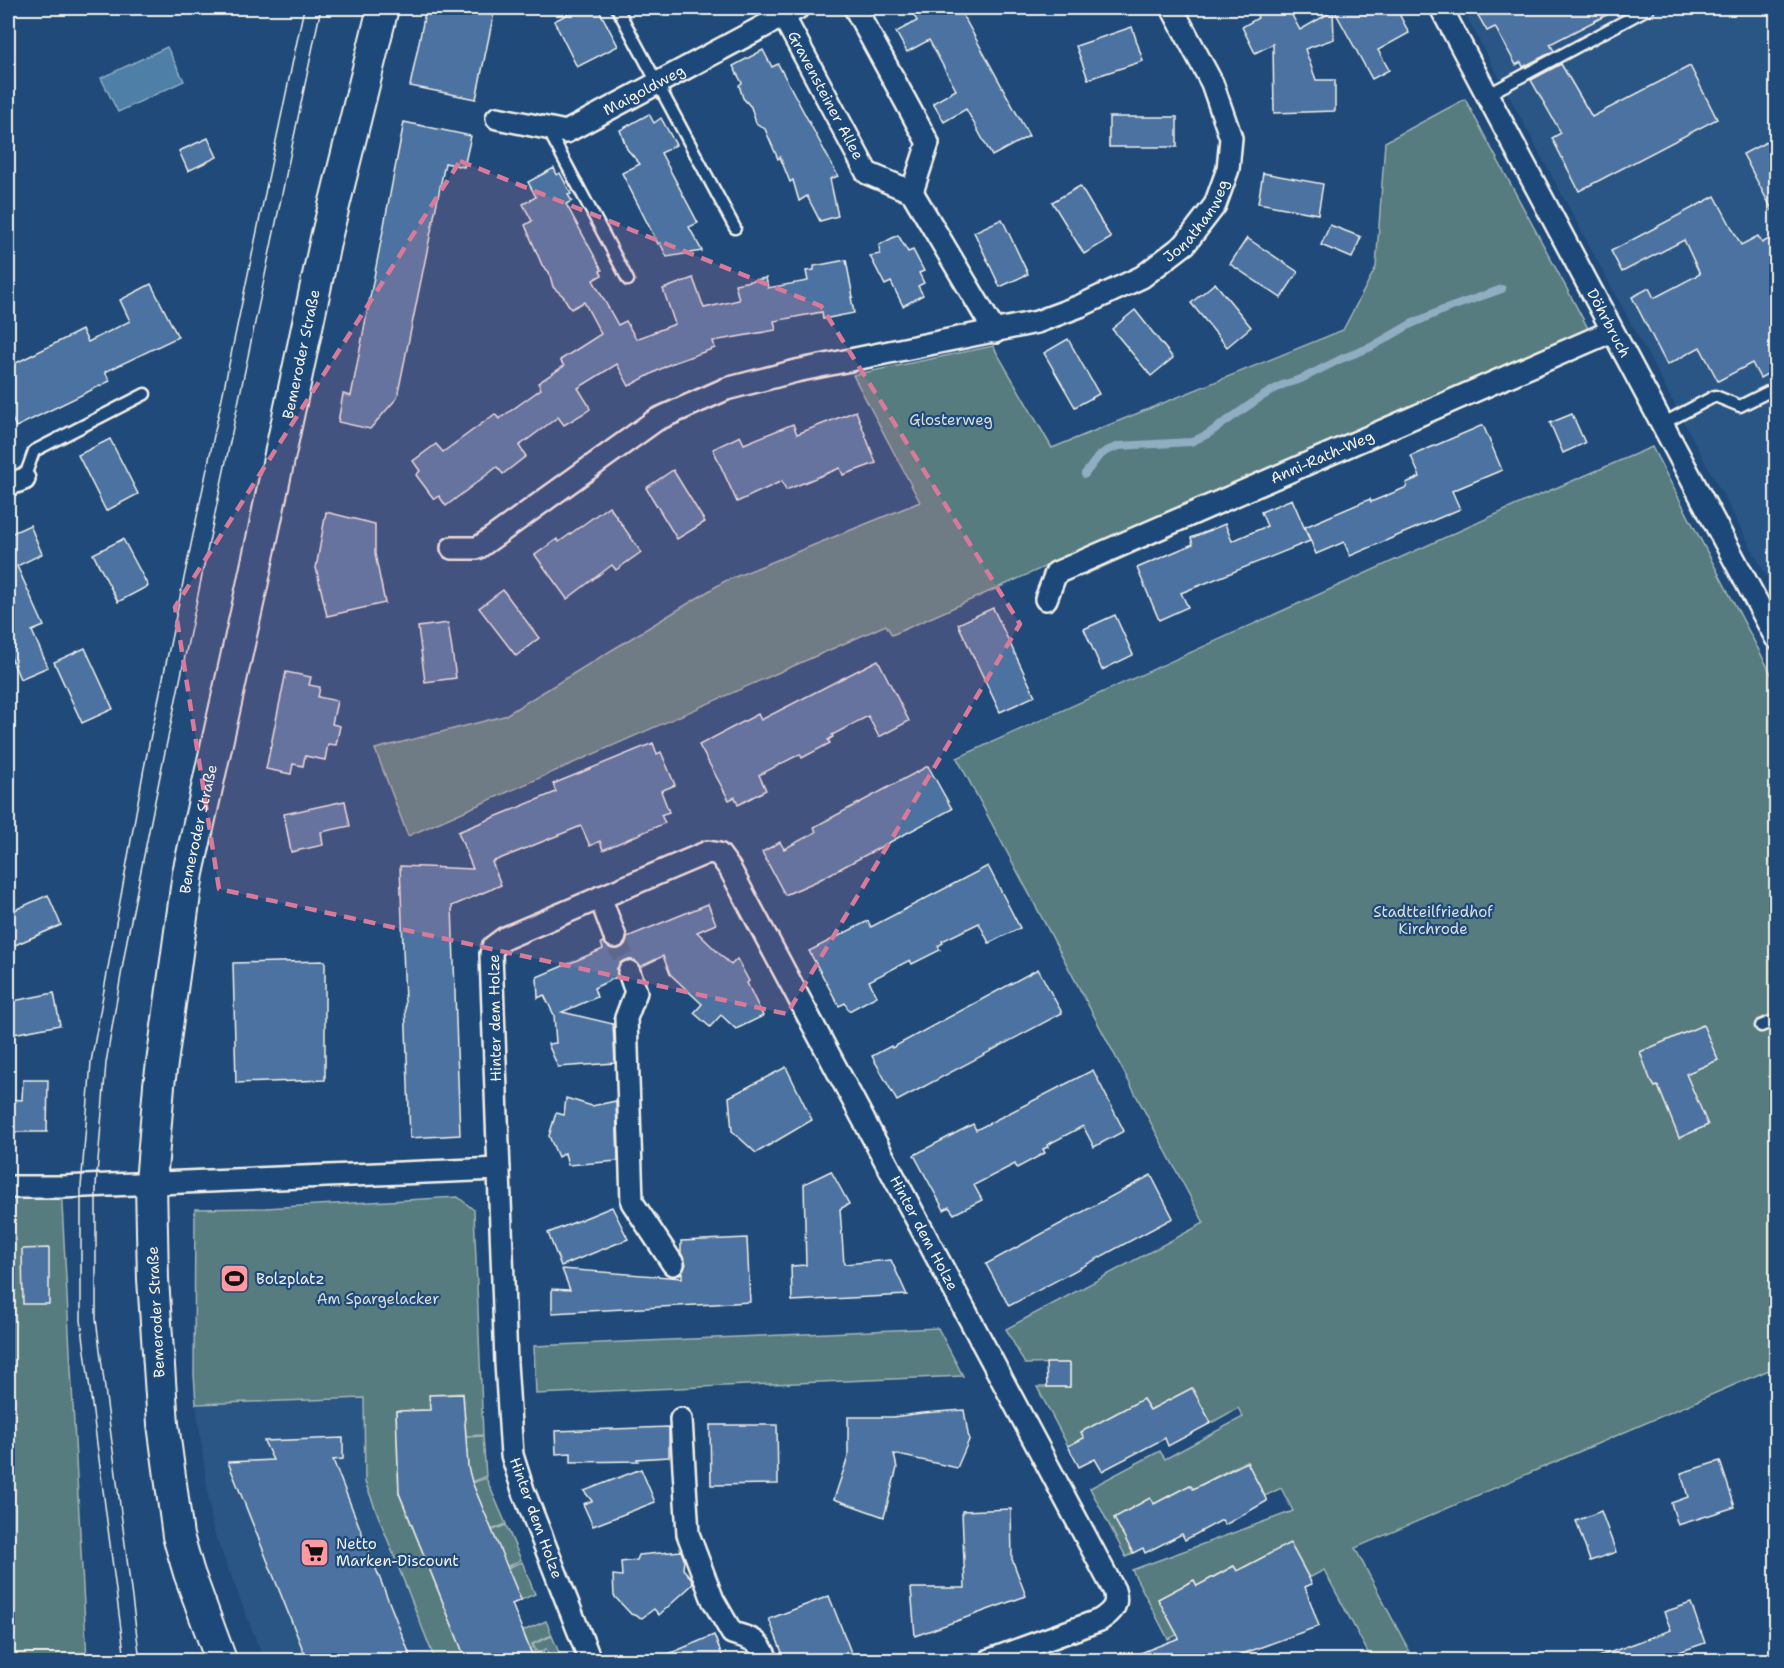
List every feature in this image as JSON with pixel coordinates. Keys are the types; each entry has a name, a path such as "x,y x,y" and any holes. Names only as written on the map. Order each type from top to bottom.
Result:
{"main road":[{"name":"Bemeroder Straße","path":"221,1660 183,1556 171,1494 153,1279 151,1183 159,1085 188,873 326,238 383,8"}],"street":[{"path":"452,548 478,548 656,420 726,389 796,371 995,332 912,192 928,143 855,8"},
{"name":"Jonathanweg","path":"995,332 1037,322 1080,306 1142,277 1185,244 1215,205 1228,169 1231,138 1212,82 1172,8"},
{"name":"Döhrbruch","path":"1441,8 1776,638"},
{"name":"Maigoldweg","path":"497,118 566,132 787,10"},
{"name":"Gravensteiner Allee","path":"787,10 867,173 912,192"},
{"name":"Anni-Rath-Weg","path":"1046,599 1056,573 1612,331"},
{"name":"Hinter dem Holze","path":"590,1660 523,1490 512,1455 491,954 494,947 505,938 705,853 719,854 725,861 1108,1578 1116,1597 1114,1608 1106,1616 1094,1622 990,1660"},
{"path":"600,897 615,937"},
{"path":"629,972 636,992 626,1018 632,1202 673,1264"},
{"path":"8,1187 61,1187 499,1169"},
{"path":"681,1419 688,1534 713,1600 732,1633 754,1640 763,1648 767,1660"}],"lane":[{"path":"617,8 735,228"},
{"path":"1487,95 1649,8"},
{"path":"547,128 628,280"},
{"path":"1662,424 1714,396 1740,406 1776,388"},
{"path":"16,482 34,451 145,394"},
{"path":"1761,1026 1776,1020"}],"highlighted area":[{"path":"460,161 821,306 1020,624 787,1014 219,889 175,607"}],"shaded area":[{"path":"1462,8 1768,8 1776,28 1776,594"},
{"path":"167,47 184,81 118,112 101,78"},
{"path":"364,1397 365,1482 435,1660 264,1660 213,1530 196,1404"}],"green space":[{"name":"Glosterweg","path":"1465,99 1598,347 1080,577 1071,555 892,635 886,625 408,836 375,749 504,716 725,581 920,502 853,375 993,346 1052,448 1343,330 1376,267 1385,142"},
{"name":"Stadtteilfriedhof Kirchrode","path":"1652,447 1776,683 1776,1367 1355,1548 1414,1660 1372,1660 1324,1570 1309,1578 1290,1543 1237,1571 1233,1566 1197,1586 1194,1580 1158,1599 1177,1635 1168,1639 1132,1570 1293,1511 1281,1488 1265,1496 1246,1461 1193,1489 1190,1485 1154,1504 1150,1498 1114,1518 1133,1553 1126,1557 1090,1488 1160,1451 1165,1459 1243,1417 1238,1408 1211,1423 1192,1388 1150,1410 1143,1399 1081,1432 1084,1438 1068,1446 1037,1387 1070,1387 1070,1363 1025,1364 1006,1329 1204,1223 957,758 1530,499"},
{"path":"8,1187 61,1187 87,1660 8,1660"},
{"name":"Am Spargelacker","path":"458,1197 474,1210 483,1435 466,1436 463,1393 430,1395 430,1410 396,1411 399,1493 466,1660 435,1660 365,1482 364,1398 196,1404 194,1374 195,1209 265,1208"},
{"path":"938,1328 963,1376 536,1394 534,1346"},
{"path":"483,1436 486,1476 471,1482 466,1437"},
{"path":"486,1478 506,1524 491,1530 472,1483"},
{"path":"506,1525 521,1560 506,1567 491,1531"},
{"path":"522,1562 535,1594 521,1600 507,1568"},
{"path":"546,1621 552,1635 532,1644 535,1654 532,1655 523,1631"},
{"path":"552,1636 562,1660 551,1660 546,1649 537,1653 533,1644"}],"building":[{"path":"426,8 495,8 476,99 410,86"},
{"path":"580,8 598,8 618,46 577,67 554,21"},
{"path":"910,8 959,8 1029,136 992,156 966,109 944,122 933,103 956,90 929,40 907,52 896,32 917,21"},
{"path":"1267,8 1288,8 1300,30 1333,11 1334,39 1305,49 1316,80 1335,80 1335,111 1274,113 1273,44 1255,53 1242,27 1258,18 1256,13"},
{"path":"1333,8 1396,8 1409,33 1378,50 1389,70 1372,79"},
{"path":"1474,8 1620,8 1550,44 1554,51 1523,67 1521,62 1516,65 1495,27 1487,31"},
{"path":"1132,27 1143,61 1088,79 1076,46"},
{"path":"763,50 772,67 778,64 838,176 830,179 838,216 820,221 807,196 799,201 793,180 790,182 765,129 756,123 751,107 743,98 739,85 742,83 733,66"},
{"path":"1561,64 1592,117 1690,66 1717,119 1579,191 1552,138 1561,133 1531,80"},
{"path":"649,114 654,123 661,118 676,145 661,153 698,223 689,227 702,251 667,257 622,173 640,164 627,149 620,130"},
{"path":"1109,117 1177,117 1177,147 1109,147"},
{"path":"404,122 471,136 464,167 445,163 397,398 370,429 338,422 343,394 351,396"},
{"path":"1776,137 1776,217 1743,154"},
{"path":"208,138 217,157 188,171 179,151"},
{"path":"554,168 557,175 560,173 571,194 568,195 572,201 566,204 602,270 600,271 602,275 593,280 618,325 626,321 636,339 675,324 663,289 693,278 704,308 739,300 735,284 766,278 768,288 808,281 806,271 814,270 814,266 846,260 854,313 823,319 822,312 774,321 776,330 713,341 715,348 670,364 629,386 617,364 578,388 590,409 564,425 558,417 519,446 526,456 503,474 497,467 446,506 439,496 434,499 416,475 420,471 413,461 436,444 443,452 495,414 499,419 541,389 538,383 564,366 560,360 601,334 584,302 571,309 563,296 553,287 549,272 542,265 525,225 532,221 523,204 536,197 528,182"},
{"path":"1263,173 1323,184 1318,214 1258,203"},
{"path":"1080,186 1111,238 1084,254 1052,202"},
{"path":"1715,196 1741,245 1758,236 1762,243 1776,235 1776,369 1760,378 1752,363 1718,381 1700,347 1667,365 1632,297 1649,288 1654,298 1700,274 1684,240 1622,272 1611,251"},
{"path":"1002,219 1028,274 1000,287 974,232"},
{"path":"1330,225 1361,237 1352,258 1321,245"},
{"path":"898,235 908,252 913,250 924,271 919,273 924,283 918,286 923,295 903,306 891,282 885,285 870,256 880,254 879,245"},
{"path":"1247,238 1298,272 1281,298 1230,264"},
{"path":"1215,283 1251,327 1227,347 1191,303"},
{"path":"151,284 178,337 105,372 110,381 16,427 8,410 8,367 82,330 88,342 130,321 120,300"},
{"path":"1135,310 1173,358 1151,376 1112,329"},
{"path":"1068,339 1099,394 1075,407 1044,353"},
{"path":"856,411 876,463 843,475 840,468 786,490 782,481 737,502 713,449 740,436 744,444 793,424 797,434"},
{"path":"1572,414 1585,443 1563,453 1550,423"},
{"path":"1483,425 1502,470 1452,491 1460,509 1350,556 1344,542 1316,554 1305,527 1370,499 1371,502 1407,487 1406,483 1420,477 1411,456"},
{"path":"110,439 138,494 106,511 78,455"},
{"path":"673,470 705,522 677,539 646,488"},
{"path":"1292,499 1310,541 1181,593 1188,607 1159,620 1137,568 1193,544 1191,538 1225,524 1232,541 1267,526 1261,512"},
{"path":"609,506 641,552 616,570 612,565 567,599 535,555 557,539 559,542"},
{"path":"326,512 375,524 375,554 385,603 327,616 316,568"},
{"path":"30,525 42,554 17,566 44,626 32,631 48,667 20,679 8,650 8,535"},
{"path":"123,539 148,586 118,602 93,554"},
{"path":"503,590 539,638 516,656 479,608"},
{"path":"993,608 1035,696 1000,712 958,624"},
{"path":"1115,615 1133,655 1102,670 1084,629"},
{"path":"448,623 456,678 425,682 418,627"},
{"path":"85,648 113,709 82,723 54,662"},
{"path":"878,660 909,721 879,737 868,716 832,735 833,737 828,740 830,743 802,758 800,754 759,775 766,790 738,805 735,797 729,800 699,745 758,714 761,720"},
{"path":"286,672 311,677 309,685 320,687 318,697 337,701 332,724 340,726 336,745 328,744 325,760 305,756 303,766 293,764 291,774 266,769"},
{"path":"653,743 657,754 661,752 675,785 661,791 669,812 661,815 665,823 603,850 600,841 590,846 581,826 492,862 501,885 452,906 460,1135 410,1138 400,866 473,869 458,832 556,792 553,784"},
{"path":"928,766 952,809 817,881 785,895 762,852 780,842 784,849 816,832 814,827"},
{"path":"345,801 350,826 321,832 323,845 291,852 284,814"},
{"path":"988,866 1020,928 989,943 979,923 942,941 943,943 938,946 940,950 912,964 910,960 869,981 877,996 849,1011 845,1003 839,1006 809,951 868,921 871,927"},
{"path":"48,895 61,925 8,948 8,913"},
{"path":"708,904 716,924 697,932 731,965 737,959 763,1016 736,1029 721,1015 710,1027 694,1013 702,1004 670,974 663,956 640,967 632,960 625,960 617,969 617,977 594,988 597,997 562,1012 613,1024 615,1063 558,1067 548,1044 556,1043 554,1015 544,995 538,998 537,977 603,949 601,943 603,942 612,949 620,949 625,945 627,937"},
{"path":"325,961 325,1080 236,1083 233,963"},
{"path":"1038,969 1062,1013 897,1101 872,1056 891,1046 892,1048"},
{"path":"54,993 60,1025 13,1034 8,1002"},
{"path":"1703,1025 1718,1060 1686,1074 1708,1125 1679,1138 1658,1086 1655,1087 1650,1079 1640,1052"},
{"path":"786,1067 812,1120 756,1153 732,1131 729,1097"},
{"path":"1093,1070 1124,1131 1094,1147 1083,1126 1047,1145 1048,1147 1043,1149 1045,1153 1017,1168 1015,1164 974,1185 982,1200 954,1214 949,1207 944,1210 914,1155 973,1124 976,1130"},
{"path":"23,1080 48,1080 47,1132 8,1132 8,1099 22,1100"},
{"path":"566,1098 592,1106 616,1101 618,1161 568,1165 565,1153 558,1157 549,1136 556,1113 564,1115"},
{"path":"831,1171 849,1204 840,1209 844,1264 891,1260 907,1295 792,1301 791,1266 806,1265 804,1184"},
{"path":"1151,1175 1173,1218 1009,1306 986,1264"},
{"path":"612,1207 628,1239 561,1266 548,1233"},
{"path":"747,1238 750,1302 552,1313 552,1289 570,1290 562,1269 682,1278 686,1264 681,1253 681,1241"},
{"path":"49,1248 49,1304 23,1304 22,1249"},
{"path":"1046,1363 1070,1363 1070,1387 1047,1387"},
{"path":"1192,1388 1211,1423 1168,1446 1165,1438 1102,1471 1095,1459 1079,1467 1068,1446 1084,1438 1081,1432 1143,1399 1150,1410"},
{"path":"463,1394 468,1467 472,1482 521,1600 512,1604 534,1660 466,1660 399,1493 396,1411 430,1410 429,1395"},
{"path":"964,1410 969,1440 957,1468 894,1454 897,1468 884,1517 834,1499 848,1457 848,1417 893,1417"},
{"path":"710,1425 777,1425 778,1484 711,1485"},
{"path":"669,1427 669,1457 637,1459 638,1461 571,1462 571,1453 556,1454 555,1431"},
{"path":"343,1438 343,1459 333,1460 412,1660 307,1660 228,1462 273,1460 264,1441"},
{"path":"1720,1461 1735,1507 1678,1525 1671,1503 1688,1497 1681,1473"},
{"path":"1247,1462 1267,1501 1225,1525 1222,1520 1185,1540 1182,1534 1145,1553 1143,1548 1133,1553 1114,1518 1150,1498 1154,1504 1190,1485 1193,1489"},
{"path":"641,1469 655,1502 593,1526 583,1504 592,1501 584,1491"},
{"path":"1011,1509 1012,1559 1026,1596 915,1636 911,1588 965,1588 962,1511"},
{"path":"1601,1511 1616,1552 1590,1561 1576,1521"},
{"path":"1290,1543 1312,1584 1305,1587 1319,1626 1226,1660 1125,1659 1179,1638 1158,1599 1194,1580 1197,1586 1234,1566 1237,1571"},
{"path":"681,1551 684,1559 683,1569 693,1584 659,1615 654,1609 642,1618 631,1614 614,1596 613,1575 622,1576 621,1562 637,1560 639,1555"},
{"path":"829,1596 854,1660 785,1660 769,1619"},
{"path":"1691,1603 1705,1643 1656,1660 1595,1660 1595,1658 1671,1630 1664,1612"},
{"path":"714,1635 724,1660 654,1660"}],"waterway":[{"path":"1085,474 1098,457 1119,446 1191,442 1208,434 1282,385 1301,379 1371,347 1411,324 1443,310 1502,289"}],"tunnel":[{"path":"615,937 629,972"}],"tram line":[{"path":"125,1660 81,1320 81,1187 91,1062 144,768 304,8"},
{"path":"140,1660 96,1319 96,1186 106,1063 127,940 161,771 321,8"}],"place":[{"name":"Bolzplatz","path":"235,1279"},
{"name":"Netto Marken-Discount","path":"315,1553"}]}
